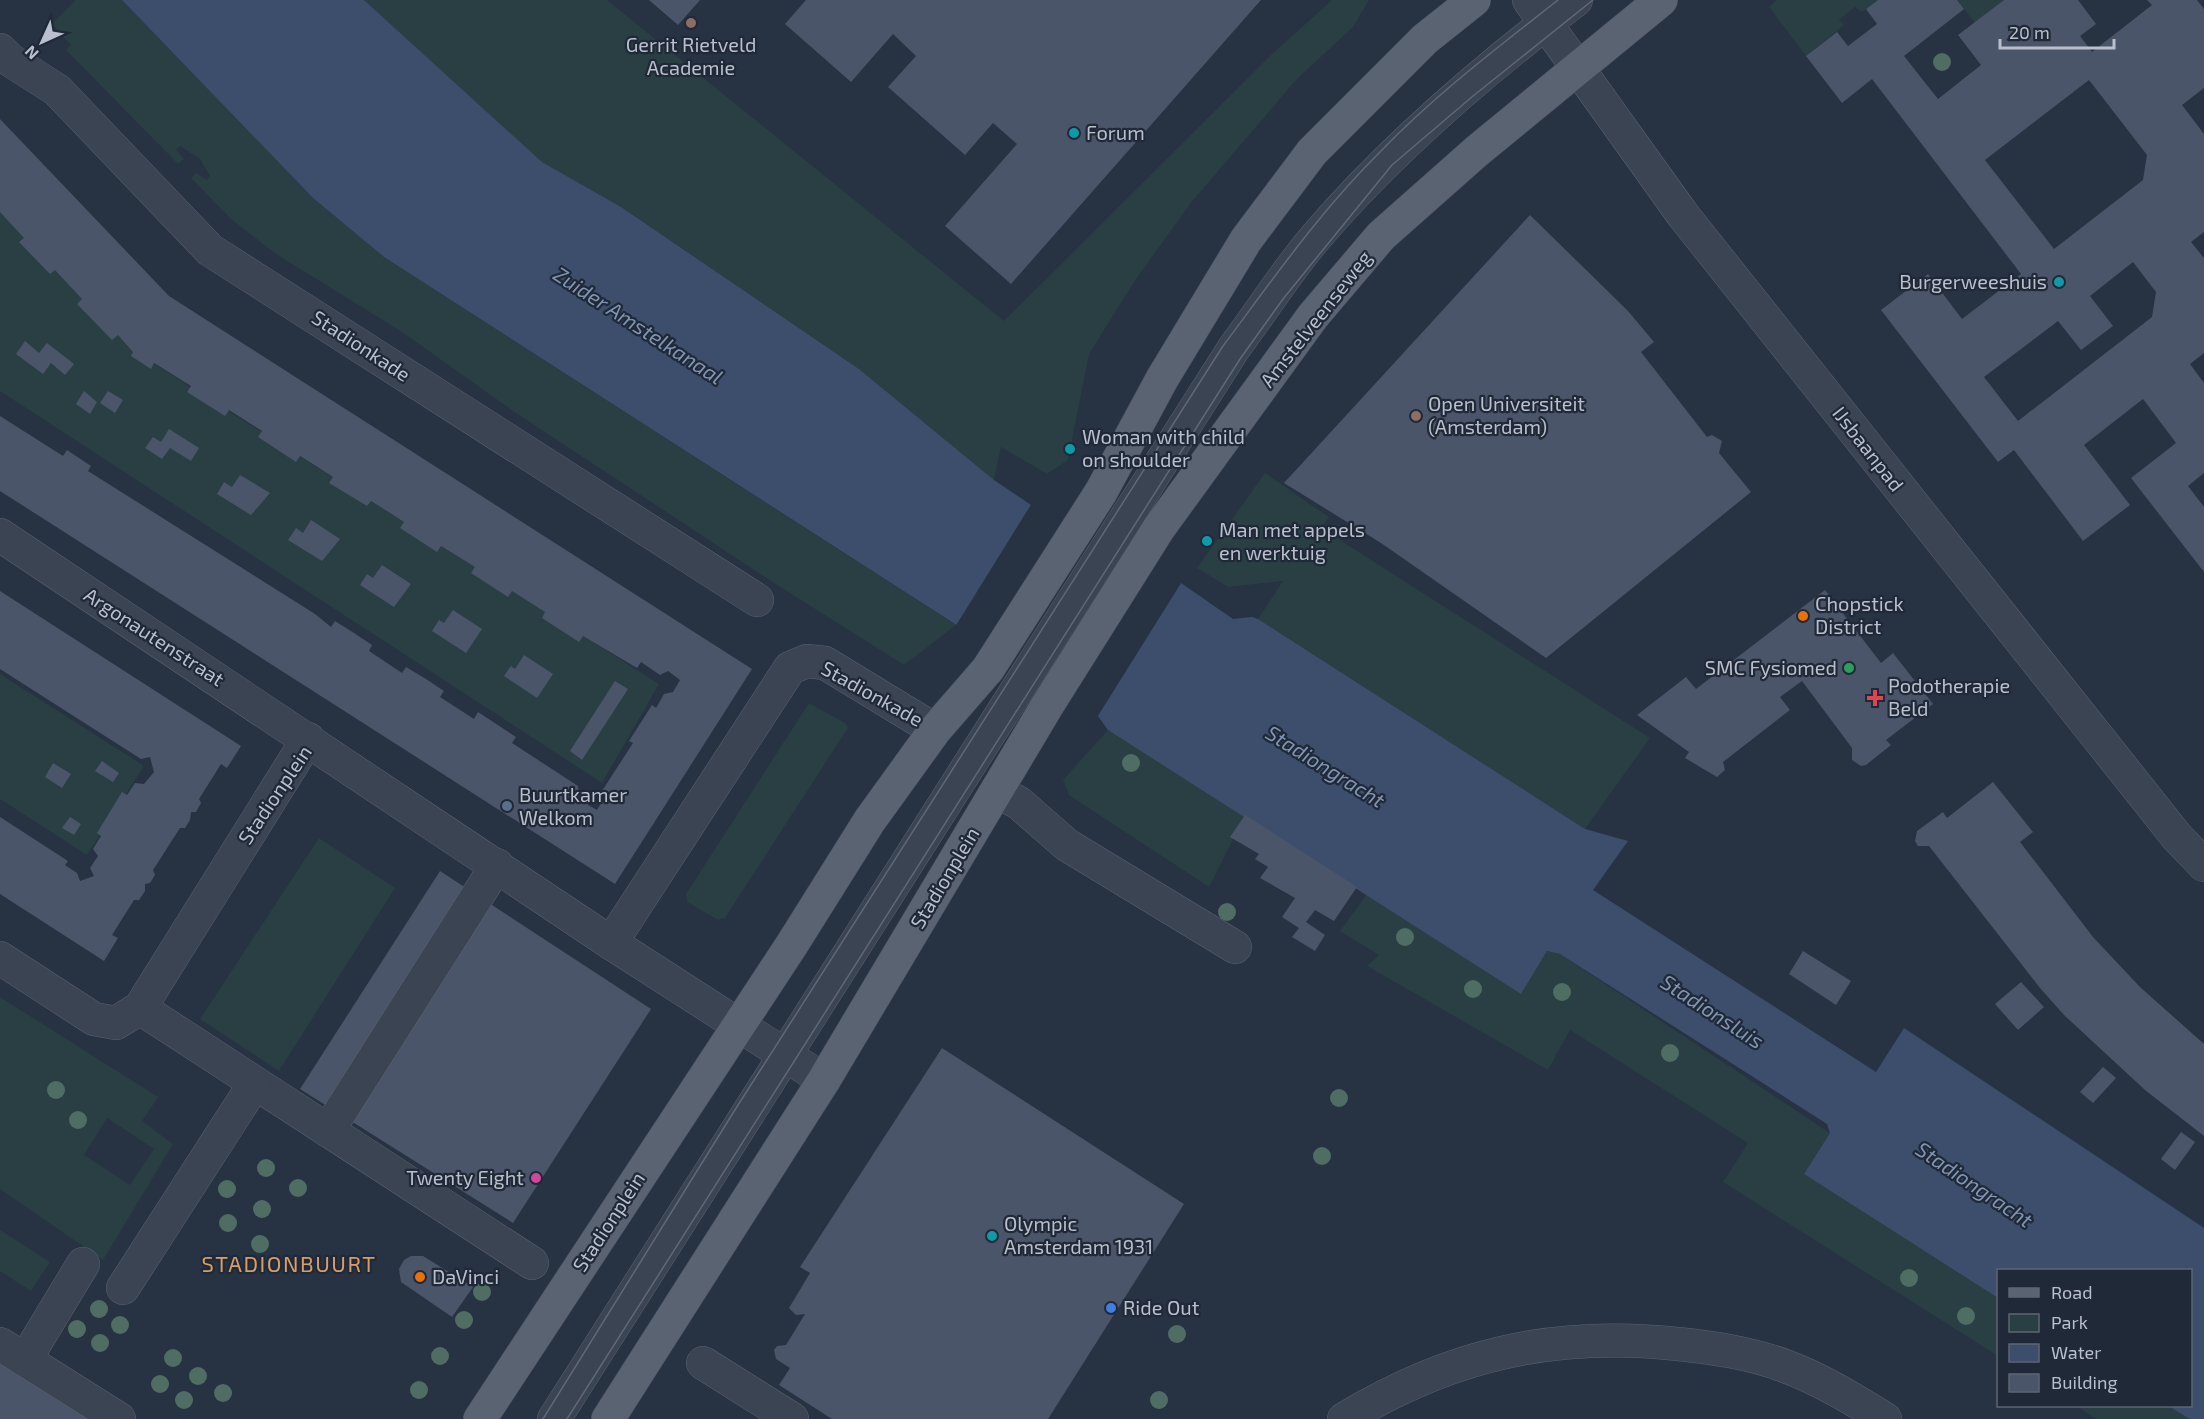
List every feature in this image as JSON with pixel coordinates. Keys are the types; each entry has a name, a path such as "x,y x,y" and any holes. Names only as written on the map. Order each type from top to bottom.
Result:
{"main road":[{"name":"Stadionplein","path":"480,1419 739,1025 870,820 935,730 988,669 1101,492 1162,379 1246,240 1312,152 1425,39 1474,0"},
{"name":"Amstelveenseweg","path":"1047,706 1145,520 1381,236 1577,68 1661,0"},
{"name":"Stadionplein","path":"608,1419 824,1080 1047,706"}],"street":[{"name":"Amstelveenseweg","path":"1019,688 1145,520 1234,348 1314,240 1410,137 1479,76 1536,12 1576,0"},
{"name":"IJsbaanpad","path":"1536,12 1683,215 2170,828 2204,865"},
{"name":"Stadionkade","path":"0,51 57,90 210,250 757,600"},
{"name":"Argonautenstraat","path":"0,535 308,739"},
{"name":"Stadionkade","path":"611,943 790,668 807,661 825,663 935,730"},
{"name":"Stadionplein","path":"554,1419 1019,688"},
{"name":"Stadionplein","path":"128,1015 308,739 497,864 611,943 824,1080"},
{"path":"997,791 1019,803 1067,844 1235,947"},
{"path":"328,1131 497,864"},
{"path":"0,958 94,1019 128,1015 255,1083 532,1263"},
{"path":"123,1288 255,1083"},
{"path":"83,1264 13,1352 119,1419"},
{"path":"1344,1419 1376,1400 1430,1374 1492,1355 1543,1344 1597,1340 1659,1342 1730,1349 1785,1366 1842,1392 1885,1419"},
{"path":"703,1363 792,1419"}],"green space":[{"path":"76,0 122,0 313,198 384,257 956,625 904,665 771,581 513,411 402,332 276,254 231,219 191,178 196,173 207,180 210,176 200,159 180,146 176,150 184,159 178,164 66,50 71,45 52,24"},
{"path":"364,0 607,0 1004,321 1271,55 1332,0 1369,0 1353,27 1296,80 1190,204 1136,279 1089,354 1068,460 1047,474 1001,447 994,480 859,369 621,207 542,162"},
{"path":"1777,0 1878,0 1862,12 1855,7 1839,20 1844,25 1806,56 1769,7"},
{"path":"1957,0 2004,0 1975,23"},
{"path":"0,209 145,358 659,684 602,783 0,391"},
{"path":"1265,473 1329,517 1321,528 1650,738 1585,829 1258,619 1283,581 1228,587 1197,568"},
{"path":"0,674 144,766 87,855 0,799"},
{"path":"809,703 845,723 848,728 725,918 718,920 687,902 686,894"},
{"path":"1108,730 1245,815 1209,887 1069,795 1063,780"},
{"path":"319,838 395,888 279,1071 200,1019"},
{"path":"1367,894 1521,994 1547,951 1560,954 1830,1133 1804,1174 1997,1297 1997,1355 1723,1182 1748,1143 1570,1030 1548,1070 1367,966 1379,955 1340,931"},
{"path":"0,997 158,1097 142,1121 173,1144 103,1260 0,1189","holes":["107,1118 154,1149 130,1185 84,1155"]},
{"path":"0,1230 50,1262 31,1291 0,1271"},
{"path":"2078,1407 2170,1407 2190,1419 2097,1419"}],"water":[{"path":"122,0 364,0 542,162 621,207 859,369 994,480 1031,505 1136,569 1181,583 1233,619 1252,617 1258,619 1585,829 1628,841 1593,890 1876,1072 1904,1028 2204,1228 2204,1419 2190,1419 2170,1407 2192,1407 2192,1269 1997,1269 1997,1297 1804,1174 1830,1133 1827,1124 1560,954 1547,951 1521,994 1108,730 1098,716 384,257 313,198"}],"pier":[{"path":"1032,503 1137,566 1183,580 1096,719 955,627"}],"building":[{"path":"649,0 700,0 678,25"},
{"name":"Forum","path":"806,0 1261,0 1011,284 945,226 1017,144 993,123 965,155 888,87 916,56 893,34 851,82 785,24"},
{"name":"Burgerweeshuis","path":"1878,0 1957,0 1964,9 1904,56 1938,99 1981,65 1958,35 2004,0 2078,0 2096,24 2080,36 2092,52 2152,5 2147,0 2197,0 2204,9 2204,88 2182,105 2204,134 2204,232 2191,242 2204,258 2204,353 2190,364 2204,383 2204,473 2188,486 2204,507 2204,572 2131,478 2176,443 2143,399 2084,445 2130,505 2083,541 2014,450 1998,462 1881,310 1928,274 1962,319 2021,274 1872,79 1842,103 1806,56 1837,32 1848,46 1877,24 1866,9","holes":["2089,80 2147,155 2143,180 2054,249 1985,160","2133,262 2156,292 2152,317 2018,421 1984,377 2058,321 2081,350 2113,326 2090,296"]},
{"path":"0,119 169,296 752,669 615,884 0,491 0,416 63,456 67,450 91,466 88,471 315,614 331,627 335,621 354,633 372,645 369,651 402,673 406,667 426,679 444,691 440,697 474,719 478,712 516,737 512,743 578,786 579,792 588,798 588,805 597,810 603,800 602,791 633,743 629,741 652,705 656,708 664,694 673,692 680,680 668,671 660,675 641,662 637,668 583,636 579,642 542,618 545,612 512,591 508,597 471,573 475,567 441,546 437,552 400,528 404,522 371,501 367,506 329,483 333,477 316,466 300,456 296,462 258,437 262,431 229,410 225,416 187,392 191,386 154,363 151,369 131,356 133,352 118,335 112,340 77,304 82,299 55,270 50,274 19,242 24,238 0,212"},
{"path":"1530,215 1628,311 1654,342 1641,352 1707,437 1712,435 1722,441 1719,453 1751,492 1546,658 1381,543 1284,483"},
{"path":"25,341 39,353 47,343 74,364 65,375 51,363 43,374 16,354"},
{"path":"84,391 97,402 90,414 76,404"},
{"path":"108,391 123,400 115,413 100,403"},
{"path":"169,429 199,448 191,461 170,448 162,459 145,448 153,437 161,442"},
{"path":"240,475 270,493 251,515 217,494 224,482 232,487"},
{"path":"311,520 340,539 322,561 288,540 296,528 303,533"},
{"path":"382,565 411,584 394,607 360,585 367,574 373,578"},
{"path":"1825,590 1881,663 1893,653 1933,704 1886,740 1891,745 1866,765 1861,766 1852,760 1852,748 1802,681 1780,697 1790,710 1723,762 1725,770 1717,777 1685,758 1689,752 1637,715 1686,677 1696,689"},
{"path":"0,591 241,746 227,768 221,764 199,799 201,803 196,812 191,812 190,820 185,828 180,828 153,870 155,875 150,883 145,884 145,891 139,900 134,900 112,935 118,938 104,961 0,894 0,817 68,861 65,865 77,873 80,881 94,876 90,868 98,856 93,849 101,836 97,833 122,792 127,795 135,783 144,784 154,772 150,757 141,759 0,669"},
{"path":"453,610 482,629 466,653 432,631 439,620 444,623"},
{"path":"524,655 553,674 537,698 504,676 511,666 515,669"},
{"path":"615,681 628,689 582,760 570,751"},
{"path":"102,761 119,773 113,782 95,771"},
{"path":"53,763 71,774 62,788 45,777"},
{"path":"1993,782 2033,832 2020,842 2093,937 2140,987 2204,1044 2204,1136 2145,1090 2064,1015 2040,988 1929,846 1918,846 1915,841 1917,831 1943,812 1947,818"},
{"path":"1245,815 1357,887 1334,921 1315,910 1306,922 1325,935 1315,951 1292,937 1299,928 1282,917 1295,898 1260,878 1268,867 1255,859 1259,854 1230,837"},
{"path":"70,817 81,824 74,835 62,828"},
{"path":"440,871 651,1009 513,1223 300,1089"},
{"path":"1803,951 1851,981 1836,1005 1789,974"},
{"path":"2021,982 2044,1007 2018,1030 1995,1004"},
{"name":"Olympic Amsterdam 1931","path":"942,1048 1184,1204 1048,1419 832,1419 779,1385 790,1368 776,1359 774,1350 777,1346 786,1345 805,1314 796,1315 789,1308 810,1273 800,1267"},
{"path":"2103,1067 2116,1078 2093,1103 2080,1092"},
{"path":"2181,1132 2195,1142 2175,1170 2161,1159"},
{"path":"411,1256 423,1256 473,1287 452,1317 401,1282 399,1269 404,1260"},
{"path":"0,1363 89,1419 0,1419"}],"tram line":[{"path":"543,1419 733,1113 1223,346 1298,246 1359,174 1445,91 1558,0"},
{"path":"567,1419 1240,359 1283,299 1392,165 1473,96 1593,0"}],"place":[{"name":"Gerrit Rietveld Academie","path":"691,23"},
{"name":"Forum","path":"1074,133"},
{"name":"Burgerweeshuis","path":"2059,282"},
{"name":"Open Universiteit (Amsterdam)","path":"1416,416"},
{"name":"Woman with child on shoulder","path":"1070,449"},
{"name":"Man met appels en werktuig","path":"1207,541"},
{"name":"Chopstick District","path":"1803,616"},
{"name":"SMC Fysiomed","path":"1849,668"},
{"name":"Podotherapie Beld","path":"1875,698"},
{"name":"Buurtkamer Welkom","path":"507,806"},
{"name":"Twenty Eight","path":"536,1178"},
{"name":"Olympic Amsterdam 1931","path":"992,1236"},
{"name":"DaVinci","path":"420,1277"},
{"name":"Ride Out","path":"1111,1308"}],"district":[{"name":"STADIONBUURT","path":"289,1264"}],"water label":[{"name":"Zuider Amstelkanaal","path":"638,326"},
{"name":"Stadiongracht","path":"1325,767"},
{"name":"Stadionsluis","path":"1712,1012"},
{"name":"Stadiongracht","path":"1974,1185"}]}
